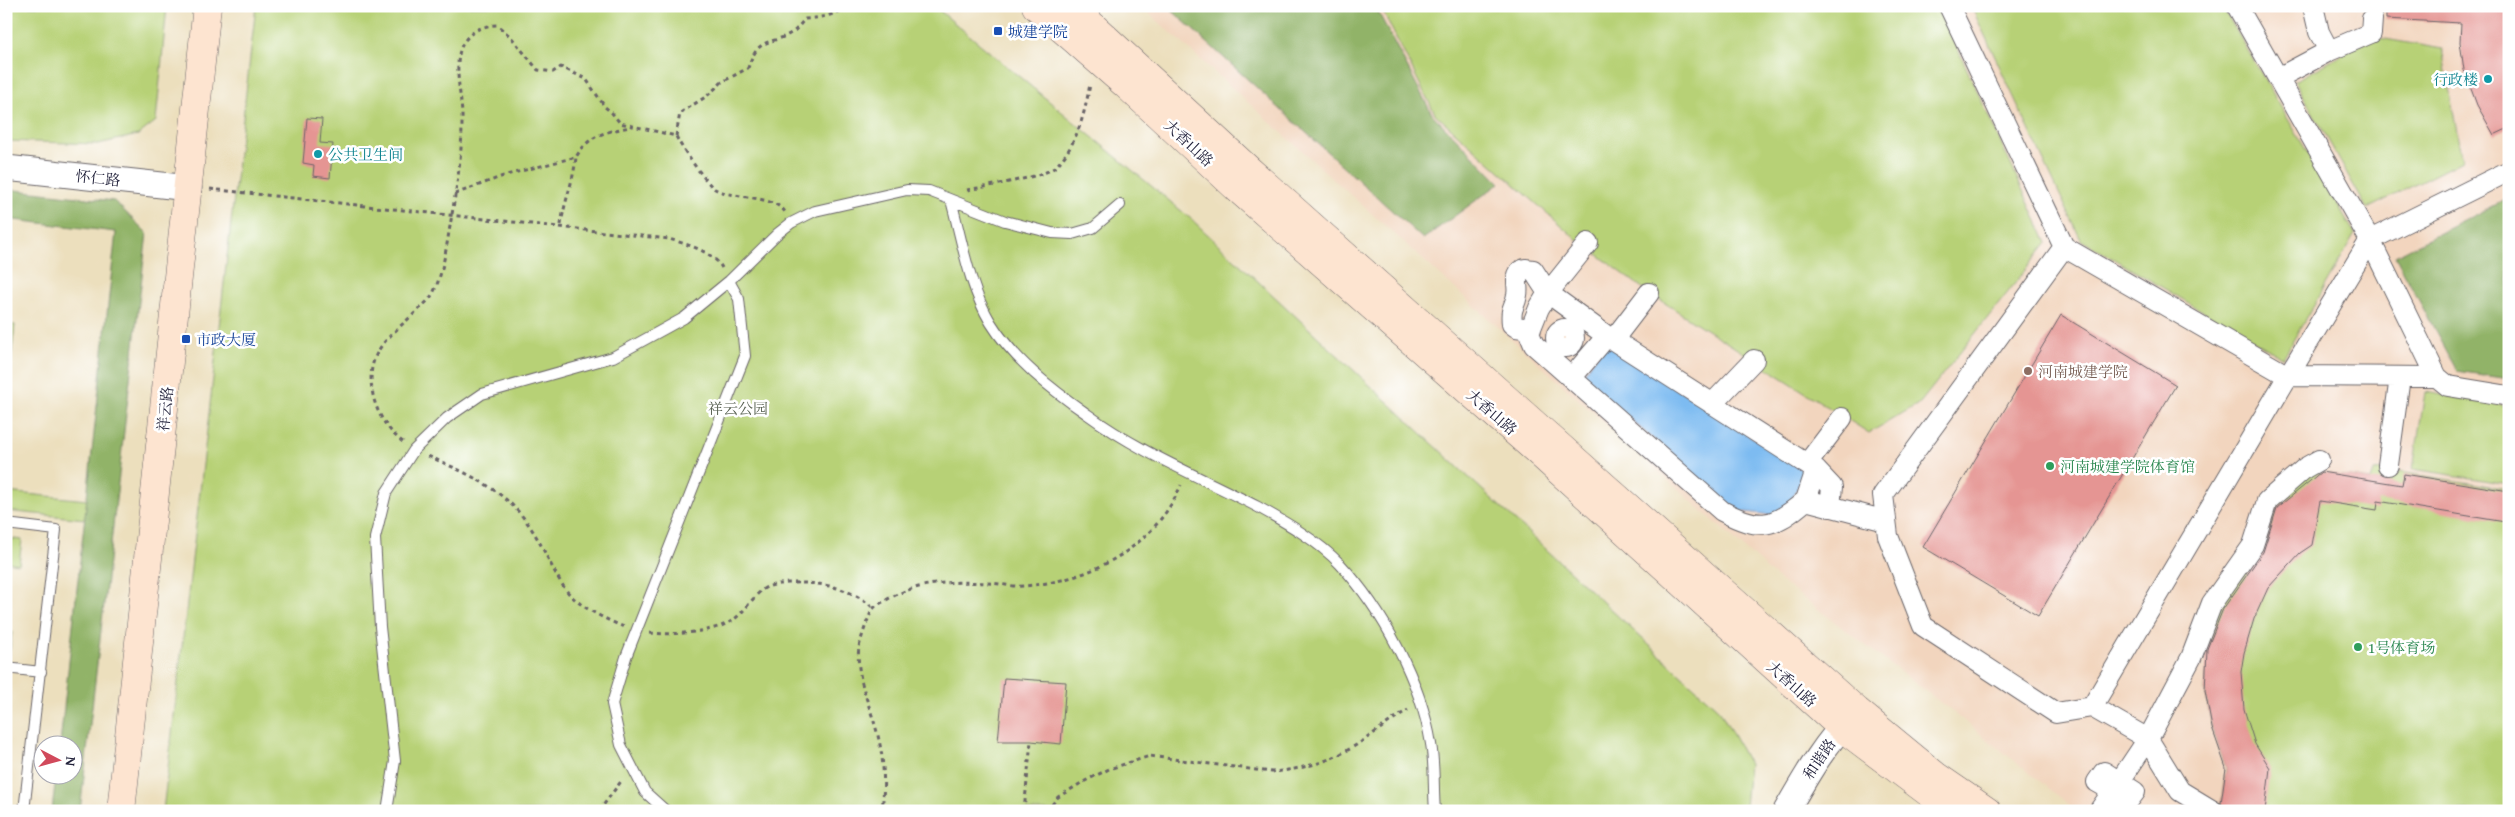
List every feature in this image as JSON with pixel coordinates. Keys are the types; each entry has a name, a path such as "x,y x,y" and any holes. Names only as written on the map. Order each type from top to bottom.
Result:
{"main road":[{"name":"祥云路","path":"121,811 207,6"},
{"name":"大香山路","path":"1036,6 1238,189 1953,811"},
{"name":"大香山路","path":"1071,6 1849,719 1987,811"}],"street":[{"path":"1950,6 2064,247 2288,376 2437,377"},
{"path":"2237,6 2370,240 2437,377 2448,386 2509,396"},
{"path":"2313,6 2319,32 2329,51"},
{"path":"2278,78 2329,51 2371,33 2372,19"},
{"name":"怀仁路","path":"6,168 189,188"},
{"path":"2092,707 2370,240 2509,171"},
{"path":"1533,323 1548,293 1588,243"},
{"path":"2064,247 1883,495 1888,536 1923,626 2056,713 2092,707 2148,739 2180,791 2213,811"},
{"path":"1589,357 1565,338 1533,323 1516,327 1512,324 1512,305 1517,298 1516,284 1520,271 1525,268 1532,270 1548,293 1565,338 1572,377 1722,511 1744,522 1764,524 1784,519 1806,500 1811,467 1842,418"},
{"path":"1572,377 1589,357 1610,338 1649,293"},
{"path":"1565,338 1610,338 1811,467 1832,487 1830,506"},
{"path":"1712,404 1754,360"},
{"path":"2388,465 2400,377"},
{"path":"2099,811 2148,739 2191,658 2212,603 2253,545 2267,500 2305,468 2318,460"},
{"path":"1806,500 1886,521"},
{"name":"和谐路","path":"1786,811 1809,771 1849,719"}],"lane":[{"path":"388,811 395,761 380,627 375,538 386,493 414,450 447,418 482,394 613,357 684,318 729,281 791,223 815,211 856,200 907,190 929,191 1005,220 1052,233 1072,234 1092,228 1120,205"},
{"path":"951,200 974,286 990,322 1008,346 1055,392 1141,450 1259,508 1304,535 1340,564 1384,621 1414,683 1431,744 1435,811"},
{"path":"666,811 645,792 633,769 621,744 612,704 636,631 745,356 739,299 729,281"},
{"path":"6,524 56,530 24,811"},
{"path":"6,668 41,672"}],"path":[{"path":"791,223 784,209 770,202 730,194 714,188 682,148 676,136 680,112 707,96 722,82 748,68 752,56 763,43 794,31 805,19 821,18 843,10 846,6"},
{"path":"676,136 620,123 605,107 586,79 561,67 553,72 538,70 504,31 496,25 485,25 474,30 464,42 458,55 462,125 455,194 441,270 431,297 380,347 371,363 372,389 376,408 398,438 414,450 478,478 494,490 525,519 567,590 579,602 612,622 636,631 677,635 725,625 740,614 763,589 780,584 817,582 851,593 874,608"},
{"path":"965,190 1012,182 1054,168 1076,136 1082,120 1094,57"},
{"path":"561,225 569,185 575,174 576,157 584,144 596,136 632,126"},
{"path":"455,194 506,175 576,157"},
{"path":"189,188 561,225 669,239 696,248 719,262 729,281"},
{"path":"882,811 883,758 865,695 859,647 874,608 903,590 934,584 987,583 1021,586 1084,575 1113,562 1140,538 1174,501 1187,472"},
{"path":"1047,811 1058,797 1083,782 1109,769 1150,756 1272,772 1292,770 1332,758 1348,750 1368,735 1420,704"},
{"path":"1024,811 1031,741"},
{"path":"599,811 614,789 633,769"}],"shaded area":[{"name":"河南城建学院","path":"1141,6 2509,6 2509,811 2077,811 1957,715 1778,579"}],"green space":[{"path":"6,6 167,6 156,121 138,135 98,144 6,141"},
{"name":"祥云公园","path":"256,6 934,6 1190,218 1720,711 1749,764 1745,807 1742,811 163,811"},
{"path":"1167,6 1375,6 1432,114 1500,183 1423,239"},
{"path":"1380,6 1938,6 2047,243 1920,403 1869,433 1649,293 1574,237 1435,114"},
{"path":"1971,6 2222,6 2355,234 2283,358 2081,240"},
{"path":"2374,37 2442,49 2462,161 2367,209 2295,81"},
{"path":"6,189 114,201 147,233 80,811 52,811 55,784 82,784 82,734 61,734 116,232 6,219"},
{"path":"2509,198 2509,379 2457,371 2395,256"},
{"path":"6,324 15,325 6,404"},
{"path":"2425,392 2509,406 2509,484 2413,469"},
{"name":"1号体育场","path":"2387,470 2509,489 2509,811 2220,810 2226,768 2212,728 2205,691 2209,636 2214,618 2242,567 2266,541 2278,497 2310,471 2371,480 2374,471"},
{"path":"6,492 87,500 85,519 6,511"},
{"path":"6,538 22,540 19,564 6,562"},
{"path":"6,631 12,632 9,655 6,655"}],"water":[{"path":"1606,343 1806,472 1786,509 1772,515 1737,511 1581,377"}],"building":[{"name":"行政楼","path":"2386,6 2509,6 2509,128 2494,135 2477,105 2464,70 2460,42 2461,23 2386,19"},
{"name":"公共卫生间","path":"307,118 322,119 320,143 333,144 330,178 313,176 314,165 303,163"},
{"name":"河南城建学院体育馆","path":"2061,315 2176,385 2038,616 1923,547"},
{"path":"2321,472 2402,485 2404,474 2509,491 2505,522 2378,501 2377,510 2320,501 2312,545 2300,553 2268,588 2254,619 2244,653 2241,672 2244,709 2255,744 2270,768 2265,811 2225,810 2221,803 2226,768 2212,728 2205,691 2207,649 2223,609 2263,552 2277,508"},
{"path":"1004,678 1066,682 1061,744 1031,741 998,741"}],"place":[{"name":"城建学院","path":"998,31"},
{"name":"行政楼","path":"2488,79"},
{"name":"公共卫生间","path":"318,154"},
{"name":"市政大厦","path":"186,339"},
{"name":"河南城建学院","path":"2028,371"},
{"name":"河南城建学院体育馆","path":"2050,466"},
{"name":"1号体育场","path":"2358,647"}]}
